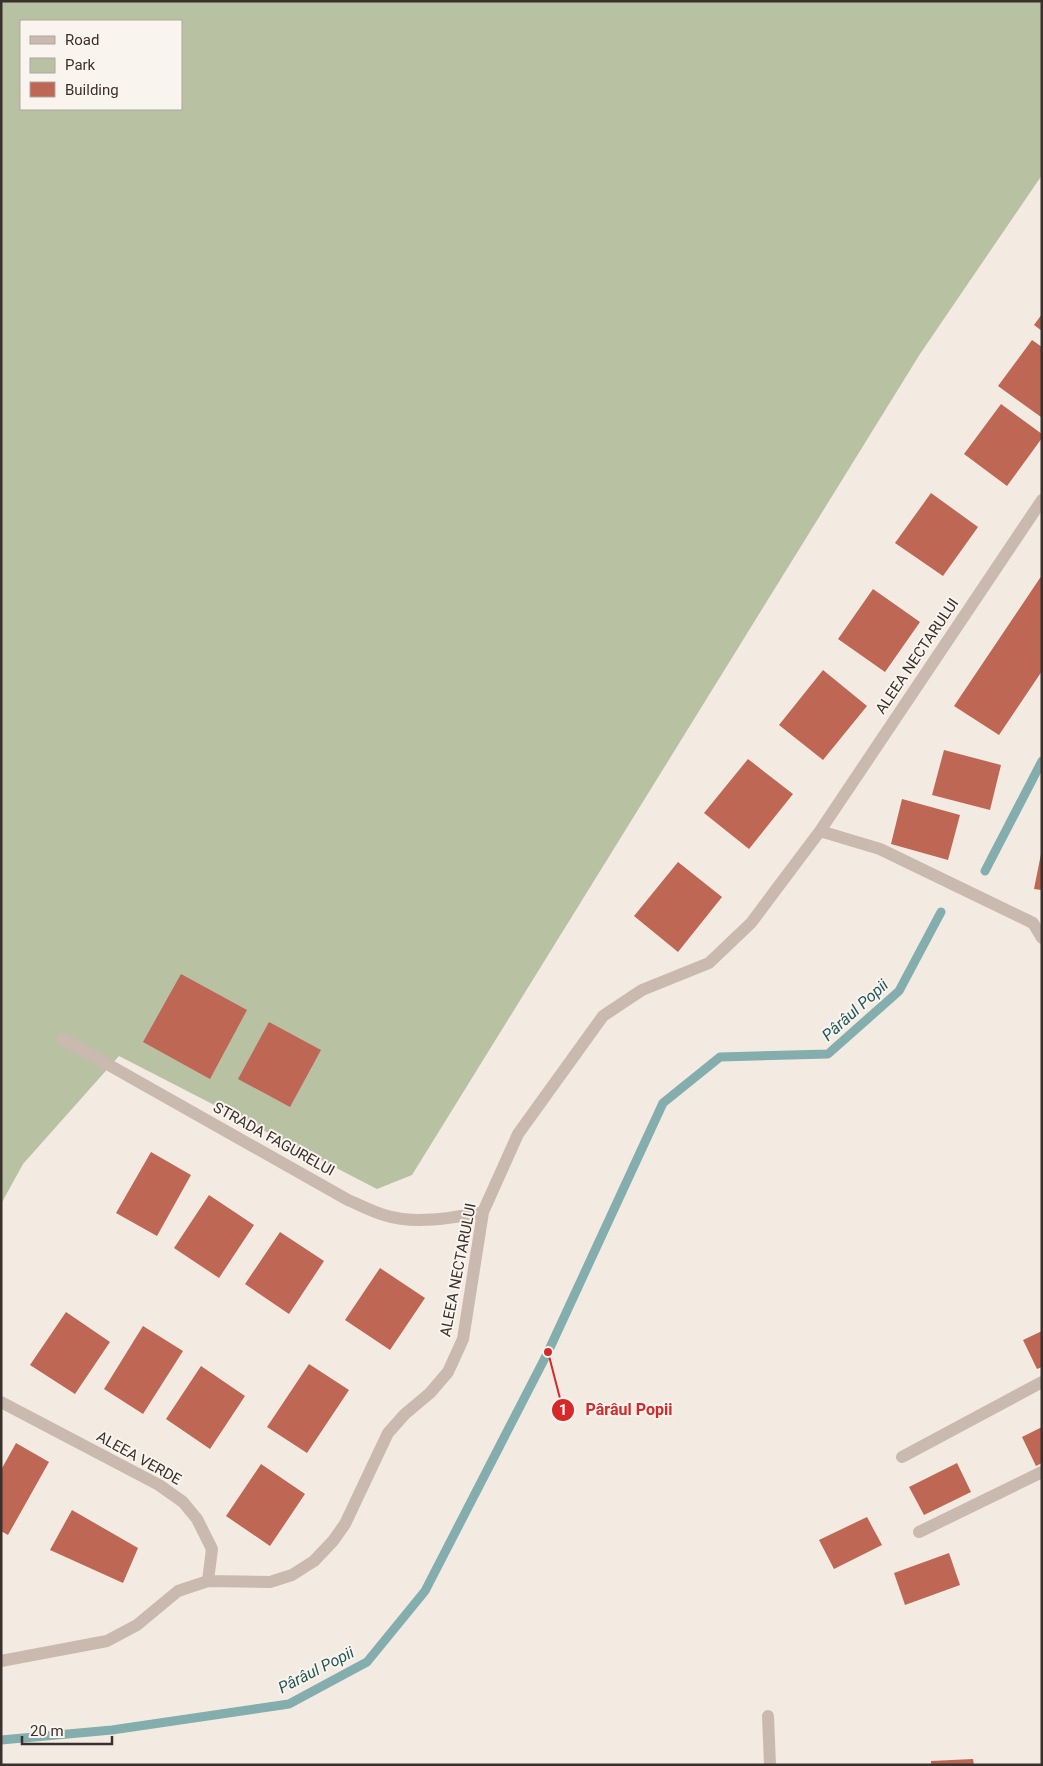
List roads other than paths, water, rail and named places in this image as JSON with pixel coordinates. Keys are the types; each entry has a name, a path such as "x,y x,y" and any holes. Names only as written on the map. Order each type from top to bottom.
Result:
{"street":[{"name":"ALEEA NECTARULUI","path":"1,1661 107,1641 137,1625 178,1591 208,1581 270,1582 292,1575 314,1562 333,1541 345,1524 388,1433 405,1414 430,1393 448,1372 463,1339 483,1212 518,1134 603,1016 642,990 709,963 751,923 820,831 1042,500"},
{"path":"820,831 880,849 1037,923 1042,938"},
{"name":"STRADA FAGURELUI","path":"63,1039 348,1200 385,1215 425,1219 448,1218 483,1212"},
{"path":"902,1457 1042,1382"},
{"name":"ALEEA VERDE","path":"1,1402 159,1485 183,1502 197,1520 212,1549 208,1581"},
{"path":"919,1532 1042,1472"},
{"path":"768,1716 770,1765"}],"waterway":[{"name":"Pârâul Popii","path":"985,871 1042,761"},
{"name":"Pârâul Popii","path":"1,1740 112,1730 289,1704 367,1662 425,1591 548,1352 663,1103 720,1057 828,1054 899,991 941,912"}],"place":[{"name":"Pârâul Popii","path":"548,1352"}]}
